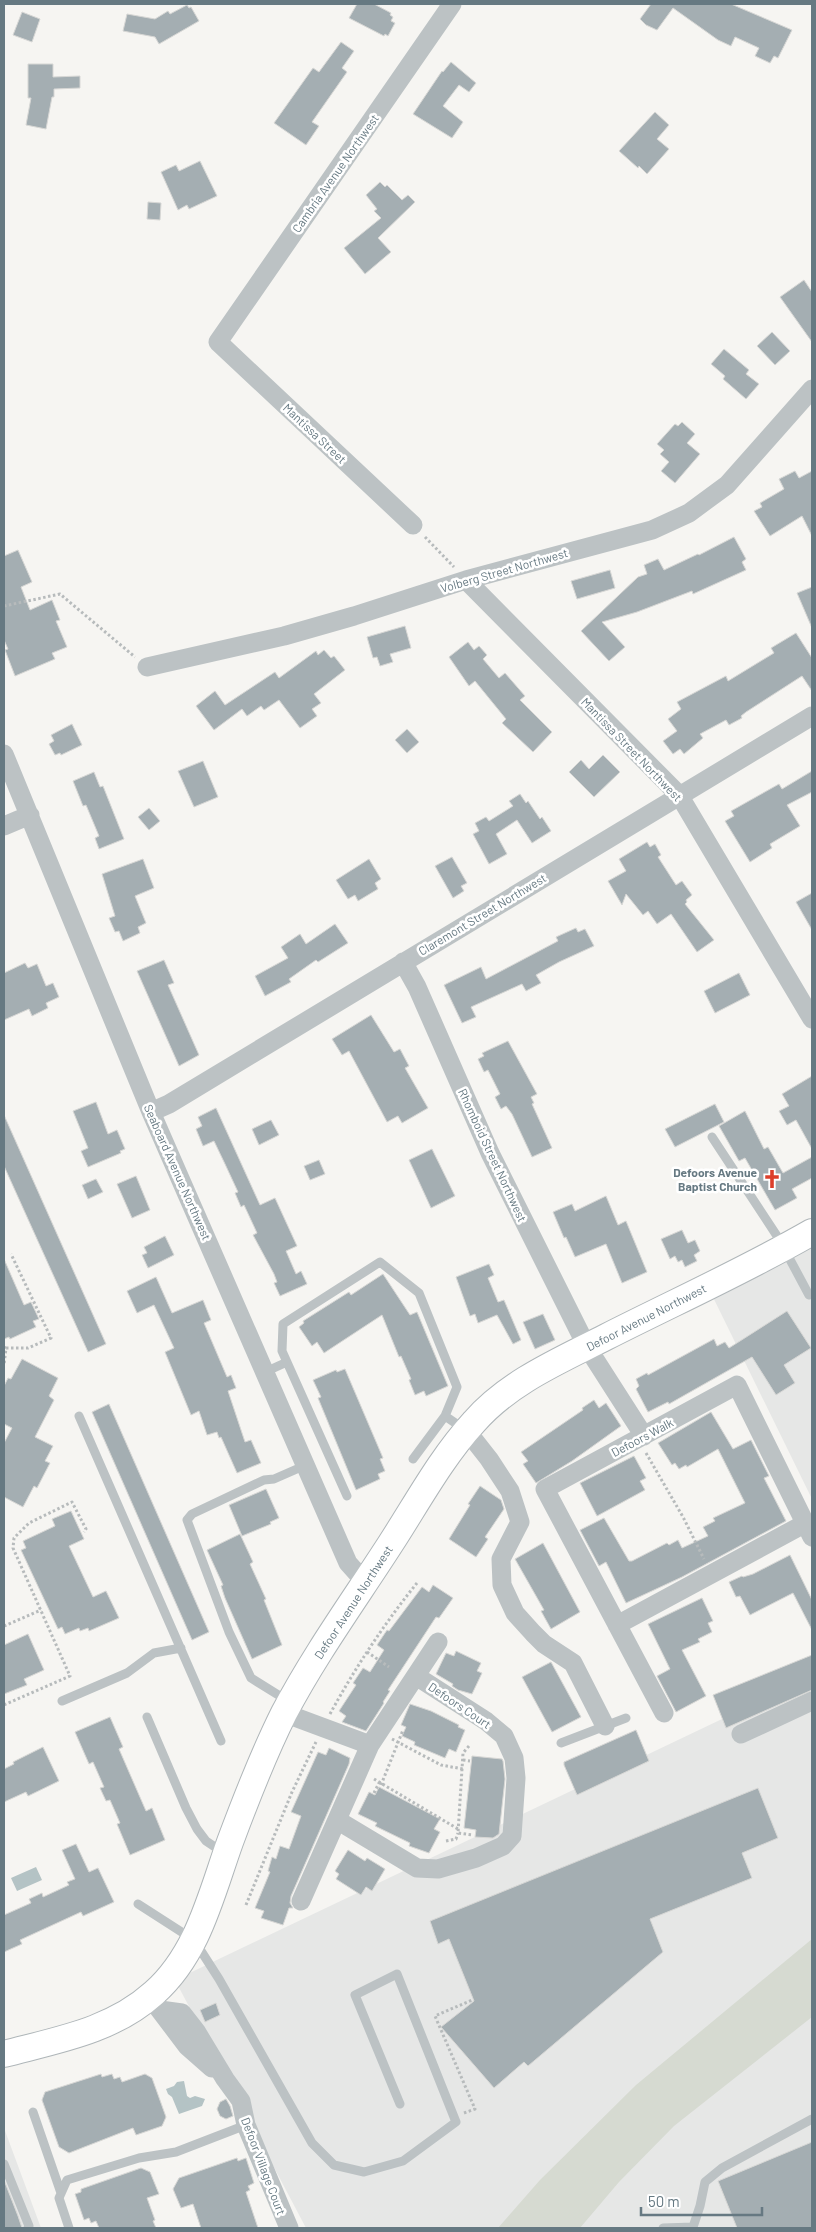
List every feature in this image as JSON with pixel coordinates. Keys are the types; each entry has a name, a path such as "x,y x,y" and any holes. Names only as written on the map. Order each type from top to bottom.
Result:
{"street":[{"name":"Cambria Avenue Northwest","path":"218,342 452,4"},
{"name":"Mantissa Street","path":"218,342 413,524"},
{"name":"Volberg Street Northwest","path":"147,667 206,652 284,636 466,580 652,530 689,513 727,485 812,389"},
{"name":"Mantissa Street Northwest","path":"466,580 679,795 812,1019"},
{"name":"Claremont Street Northwest","path":"151,1112 169,1104 812,716"},
{"name":"Seaboard Avenue Northwest","path":"4,754 151,1112 348,1563 366,1582"},
{"path":"4,826 30,815"},
{"name":"Rhomboid Street Northwest","path":"403,962 418,988 490,1153 587,1347 641,1438"},
{"name":"Defoor Avenue Northwest","path":"4,2054 94,2030 127,2014 154,2004 156,1992 180,1964 194,1940 248,1794 287,1708 312,1664 451,1451 494,1402 517,1384 812,1232"},
{"name":"Defoors Walk","path":"617,1624 711,1574 809,1530 737,1385 545,1488 664,1713"},
{"path":"467,1431 490,1459 510,1491 520,1522 501,1559 502,1585 515,1613 544,1644 572,1663 605,1726"},
{"path":"301,1901 336,1820 376,1736 438,1642"},
{"name":"Defoors Court","path":"336,1820 417,1868 438,1869 476,1858 503,1846 512,1836 516,1778 514,1758 504,1736 486,1721 416,1676"},
{"path":"741,1734 812,1701"},
{"path":"287,1708 324,1728 376,1736"},
{"path":"154,2004 182,2013 196,2031 225,2079"},
{"name":"Defoor Village Court","path":"154,2004 162,2033 177,2054 225,2079 241,2101 246,2125 289,2228"}],"lane":[{"path":"712,1137 784,1247 809,1294"},
{"path":"347,1496 282,1351 283,1324 380,1262 419,1293 457,1387 445,1416 413,1459"},
{"path":"265,1372 287,1362"},
{"path":"80,1416 222,1741"},
{"path":"445,1416 467,1431"},
{"path":"287,1708 251,1678 229,1632 187,1520 192,1514 264,1480 274,1479 306,1465"},
{"path":"62,1701 126,1673 154,1653 181,1648"},
{"path":"147,1717 197,1829 206,1841 226,1854"},
{"path":"562,1743 626,1718"},
{"path":"138,1904 194,1940 220,1979 312,2143 334,2165 364,2172 404,2161 456,2122 397,1974 355,1995 400,2104"},
{"path":"33,2112 61,2193"},
{"path":"663,2228 692,2228 700,2206 705,2182 722,2168 812,2118"},
{"path":"69,2228 59,2198 67,2180 139,2158 176,2152 246,2125"},
{"path":"4,2164 29,2226 28,2228"}],"path":[{"path":"413,524 466,580"},
{"path":"4,606 60,594 147,667"},
{"path":"4,1365 5,1348 28,1348 51,1338 11,1254"},
{"path":"641,1438 711,1574"},
{"path":"4,1705 70,1676 13,1548 14,1538 29,1524 72,1502 86,1529 84,1532"},
{"path":"246,1905 292,1792 347,1683 389,1619 417,1583"},
{"path":"4,1626 41,1610"},
{"path":"367,1652 389,1668"},
{"path":"374,1792 380,1784 403,1730"},
{"path":"376,1736 398,1742 441,1765 463,1769"},
{"path":"446,1841 456,1839 458,1831 463,1769 462,1760 463,1753 469,1746"},
{"path":"462,1760 470,1761"},
{"path":"360,1768 380,1784 411,1800 458,1831 473,1835"},
{"path":"454,2118 476,2108 435,2016 472,2000"}],"shaded area":[{"path":"812,1231 812,1499 708,1287"},
{"path":"812,1676 812,2228 306,2228 175,1980"},
{"path":"36,1867 42,1880 17,1891 11,1878"},
{"path":"812,1939 812,2017 674,2126 619,2182 580,2228 498,2228 540,2180 636,2085"},
{"path":"184,2081 187,2096 205,2099 202,2106 179,2114 172,2097 166,2089 174,2086 177,2082"},
{"path":"4,2128 41,2228 4,2228"}],"building":[{"path":"357,4 374,4 391,13 390,15 393,17 391,21 395,23 388,36 385,34 384,36 349,18"},
{"path":"651,4 731,4 792,30 778,58 774,56 770,63 755,56 759,48 735,37 731,46 718,40 673,8 657,30 646,25 640,19"},
{"path":"187,5 189,8 191,7 199,21 159,44 155,37 123,31 127,14 155,19 168,11 170,14"},
{"path":"22,12 40,19 32,42 13,35"},
{"path":"341,42 354,51 342,68 347,72 312,122 319,126 306,145 274,123 313,68 319,72"},
{"path":"451,62 476,83 469,92 459,85 443,106 463,122 452,138 413,114 442,71"},
{"path":"28,64 53,64 53,77 80,76 80,88 54,89 54,97 52,97 46,129 26,125 31,98 28,98"},
{"path":"655,112 669,125 657,139 669,149 647,174 619,151"},
{"path":"200,161 217,196 189,209 187,205 178,210 161,172 176,165 179,171"},
{"path":"380,182 385,187 387,185 402,200 408,195 415,202 378,238 391,252 365,274 344,248 381,218 374,211 377,209 366,195"},
{"path":"148,202 161,203 160,220 147,219"},
{"path":"804,280 812,292 812,342 780,297"},
{"path":"772,332 790,351 775,365 757,346"},
{"path":"724,349 749,370 746,374 759,384 746,399 723,379 725,376 711,364"},
{"path":"682,422 695,434 687,443 700,454 675,483 661,471 669,462 660,454 664,450 657,444 675,424 678,426"},
{"path":"795,471 799,478 812,471 812,536 802,516 770,536 754,511 762,507 760,503 784,489 779,479"},
{"path":"734,537 746,559 742,562 746,570 693,594 692,591 637,612 602,622 625,647 609,661 581,631 638,577 647,574 644,565 658,559 664,570"},
{"path":"18,550 32,582 21,587 30,610 52,600 60,620 56,621 67,647 52,653 55,659 15,676 5,650 8,649 4,640 4,556"},
{"path":"610,570 615,588 577,599 571,581"},
{"path":"812,587 812,628 797,593"},
{"path":"405,626 411,648 390,654 393,662 380,666 377,657 373,658 367,637"},
{"path":"796,633 812,658 812,691 802,676 746,712 741,716 742,718 729,725 726,720 700,734 703,738 684,754 680,749 673,754 663,741 677,731 668,719 681,709 677,702 726,676 728,681 774,653 771,648"},
{"path":"468,642 474,650 479,646 487,655 483,659 499,678 505,673 525,696 520,700 552,732 533,752 502,723 506,719 475,681 469,686 449,657"},
{"path":"324,650 331,658 334,656 345,670 314,694 321,703 312,709 317,716 300,728 279,700 264,710 261,706 247,716 242,709 214,730 196,706 215,691 225,705 275,672 279,678 316,651 318,655"},
{"path":"72,724 82,745 61,755 60,753 55,755 49,744 54,741 51,735"},
{"path":"407,729 419,742 407,753 395,740"},
{"path":"603,755 620,772 594,797 569,772 581,760 589,769"},
{"path":"203,761 218,797 194,807 178,771"},
{"path":"812,771 812,792 787,805 800,826 770,844 772,848 750,862 725,821 734,816 731,811 779,784 782,789"},
{"path":"94,772 100,787 103,786 124,839 99,849 95,838 99,836 86,805 83,806 73,781"},
{"path":"520,794 526,803 528,801 540,819 542,817 551,831 532,843 517,820 496,834 507,854 489,864 473,834 479,831 475,823 486,817 489,821 513,806 509,801"},
{"path":"149,808 160,821 149,830 138,817"},
{"path":"647,842 650,847 655,844 661,855 658,857 676,885 682,881 692,895 686,900 685,904 714,940 697,952 671,914 657,924 648,911 643,915 626,894 622,905 608,881 626,871 619,859"},
{"path":"452,857 467,883 461,886 464,891 453,898 435,866"},
{"path":"143,859 154,888 135,896 146,923 138,927 140,933 123,941 119,931 115,932 109,918 115,916 102,874"},
{"path":"369,859 381,879 375,883 378,889 358,901 355,895 348,899 336,880"},
{"path":"812,893 812,930 796,902"},
{"path":"335,924 348,943 318,962 316,960 289,979 291,982 265,996 255,976 288,958 281,947 300,934 306,944"},
{"path":"576,928 578,932 585,929 594,946 536,975 541,983 526,991 522,984 471,1007 476,1017 462,1023 444,985 481,967 486,979 558,941 556,937"},
{"path":"164,960 174,983 168,985 199,1055 179,1066 137,971"},
{"path":"25,963 28,968 37,964 46,986 53,983 59,997 46,1003 48,1008 32,1016 29,1009 4,1020 4,973"},
{"path":"739,973 750,995 715,1013 704,991"},
{"path":"371,1015 394,1052 400,1049 409,1066 405,1068 428,1108 402,1123 398,1116 387,1122 349,1051 342,1055 332,1039"},
{"path":"508,1041 537,1094 531,1097 534,1103 532,1104 552,1148 532,1157 512,1114 506,1106 501,1109 495,1097 500,1094 488,1070 484,1072 478,1059 484,1056 482,1053"},
{"path":"812,1076 812,1149 796,1120 787,1125 779,1111 789,1106 782,1094"},
{"path":"96,1102 108,1134 117,1130 125,1149 120,1151 121,1153 88,1167 81,1151 88,1148 73,1111"},
{"path":"715,1104 724,1122 675,1147 665,1129"},
{"path":"216,1108 260,1205 275,1198 297,1246 286,1251 296,1274 301,1271 307,1284 280,1296 274,1283 277,1282 274,1274 253,1235 257,1233 244,1205 241,1207 235,1193 238,1192 214,1141 203,1146 196,1129 202,1126 198,1117"},
{"path":"745,1111 764,1149 768,1147 783,1173 812,1157 812,1178 792,1189 797,1198 775,1210 745,1158 739,1161 719,1126"},
{"path":"4,1115 106,1344 88,1352 4,1166"},
{"path":"271,1120 279,1135 259,1145 252,1129"},
{"path":"432,1149 455,1196 431,1208 409,1160"},
{"path":"319,1160 325,1174 310,1180 304,1166"},
{"path":"136,1176 150,1210 132,1218 117,1184"},
{"path":"96,1179 103,1192 88,1199 82,1185"},
{"path":"606,1196 618,1225 626,1221 647,1272 622,1283 606,1244 575,1257 566,1237 564,1238 553,1212 572,1204 575,1211"},
{"path":"682,1230 688,1243 695,1240 700,1251 694,1255 697,1261 685,1267 682,1260 678,1262 675,1256 670,1259 661,1239"},
{"path":"165,1236 174,1255 148,1268 142,1255 147,1253 144,1247"},
{"path":"4,1259 24,1305 31,1302 39,1319 33,1321 36,1327 10,1339 9,1337 4,1339"},
{"path":"489,1264 494,1275 488,1278 498,1302 504,1300 521,1340 513,1344 497,1315 478,1323 475,1314 470,1316 456,1277"},
{"path":"383,1274 410,1315 417,1312 448,1386 426,1396 424,1391 415,1395 409,1380 411,1379 401,1356 399,1357 382,1315 324,1353 317,1342 312,1346 299,1327 304,1323 303,1321 349,1292 351,1295"},
{"path":"156,1277 172,1313 203,1300 211,1320 204,1323 227,1377 231,1375 236,1388 228,1391 245,1442 251,1440 261,1463 237,1473 221,1437 219,1438 217,1432 207,1435 199,1411 191,1415 165,1352 174,1348 154,1305 137,1313 127,1291"},
{"path":"787,1311 811,1348 784,1365 795,1383 776,1395 752,1357 669,1404 668,1402 648,1412 636,1389 639,1386 636,1379 647,1373 648,1375 714,1339 717,1346 725,1342 729,1348"},
{"path":"543,1314 555,1340 535,1349 523,1322"},
{"path":"22,1359 58,1378 49,1396 54,1400 35,1437 53,1446 45,1461 50,1463 37,1488 34,1486 23,1507 4,1497 4,1443 12,1428 4,1424 4,1386 8,1378 11,1379"},
{"path":"345,1369 383,1458 380,1459 385,1471 378,1474 380,1479 356,1490 318,1398 321,1397 313,1380 336,1370 337,1372"},
{"path":"594,1400 599,1408 606,1403 621,1426 572,1461 536,1483 523,1464 528,1461 521,1452 583,1410 582,1408"},
{"path":"109,1404 209,1632 192,1640 92,1412"},
{"path":"711,1412 733,1449 751,1440 769,1476 764,1478 786,1521 682,1577 626,1603 606,1562 599,1566 580,1530 604,1518 629,1561 632,1561 667,1543 669,1545 678,1540 682,1548 708,1536 703,1527 715,1521 713,1518 745,1503 718,1449 687,1467 686,1465 679,1469 675,1463 672,1465 658,1443"},
{"path":"634,1456 646,1478 640,1481 645,1490 597,1516 580,1483"},
{"path":"480,1486 501,1500 504,1509 485,1537 488,1539 476,1557 449,1539"},
{"path":"266,1489 279,1518 270,1522 271,1524 242,1536 229,1505"},
{"path":"71,1511 84,1539 69,1546 93,1597 106,1591 119,1618 89,1631 88,1628 80,1631 79,1628 65,1634 62,1627 58,1629 21,1550 26,1548 23,1541 55,1526 52,1519"},
{"path":"240,1534 253,1562 250,1564 266,1599 264,1600 282,1645 252,1659 225,1598 221,1586 223,1585 207,1550"},
{"path":"543,1543 580,1612 551,1629 541,1611 544,1610 515,1559"},
{"path":"790,1555 812,1600 812,1630 793,1593 750,1615 740,1596 736,1597 729,1582 742,1576 753,1574"},
{"path":"433,1585 453,1598 439,1618 436,1617 388,1690 390,1691 384,1703 366,1731 342,1722 346,1716 339,1711 356,1685 353,1683 363,1668 370,1672 384,1650 377,1645 422,1587 429,1592"},
{"path":"702,1598 713,1621 708,1623 712,1632 698,1639 700,1642 682,1650 706,1696 676,1712 657,1676 670,1669 648,1624"},
{"path":"28,1634 44,1670 24,1679 27,1685 4,1694 4,1645"},
{"path":"456,1651 481,1663 477,1671 482,1673 472,1694 458,1690 452,1686 453,1684 436,1674 446,1653 454,1656"},
{"path":"812,1655 812,1690 726,1728 713,1695"},
{"path":"551,1662 581,1717 552,1732 522,1677"},
{"path":"410,1704 431,1711 465,1730 456,1752 449,1749 445,1758 414,1745 415,1742 402,1736 406,1727 401,1725"},
{"path":"110,1717 123,1747 119,1749 146,1811 152,1808 165,1840 130,1855 117,1824 120,1823 110,1800 106,1801 100,1788 104,1787 93,1762 89,1764 75,1732"},
{"path":"636,1730 649,1761 577,1795 564,1762"},
{"path":"43,1747 59,1781 28,1796 26,1792 4,1802 4,1769 14,1764 13,1762"},
{"path":"329,1748 350,1758 349,1764 291,1896 290,1903 293,1908 289,1908 283,1925 261,1918 264,1911 255,1908 270,1872 268,1871 272,1857 276,1859 280,1846 289,1849 301,1816 291,1812 318,1752 326,1755"},
{"path":"472,1756 502,1759 503,1761 505,1779 499,1834 493,1838 475,1837 476,1830 464,1828"},
{"path":"379,1787 440,1819 434,1829 440,1832 429,1853 409,1846 410,1843 375,1826 377,1823 358,1814 369,1792 375,1795"},
{"path":"758,1788 778,1838 742,1853 752,1878 650,1919 663,1952 528,2066 524,2062 494,2088 441,2027 474,2001 449,1939 438,1944 430,1921"},
{"path":"76,1844 89,1872 98,1868 114,1902 83,1916 81,1912 20,1940 22,1944 4,1952 4,1915 31,1903 29,1899 42,1893 43,1897 69,1885 67,1882 75,1879 62,1850"},
{"path":"348,1850 365,1861 367,1858 385,1869 372,1891 366,1887 361,1895 336,1879 339,1874 335,1871"},
{"path":"216,2003 220,2015 205,2022 200,2010"},
{"path":"101,2074 102,2077 112,2074 114,2079 120,2077 122,2082 145,2074 152,2078 166,2117 162,2126 136,2135 133,2128 69,2153 59,2147 42,2100 45,2092"},
{"path":"226,2099 233,2116 226,2119 220,2116 217,2109 220,2102"},
{"path":"812,2142 812,2228 737,2228 718,2181"},
{"path":"237,2158 238,2161 246,2158 254,2183 248,2186 250,2190 246,2192 258,2228 201,2228 193,2204 181,2208 173,2189 179,2178"},
{"path":"141,2168 150,2172 159,2194 147,2198 156,2228 99,2228 96,2221 91,2223 89,2218 84,2220 75,2194 81,2192 81,2189"},
{"path":"4,2180 18,2216 22,2228 4,2228"}],"place":[{"name":"Defoors Avenue Baptist Church","path":"772,1179"}]}
